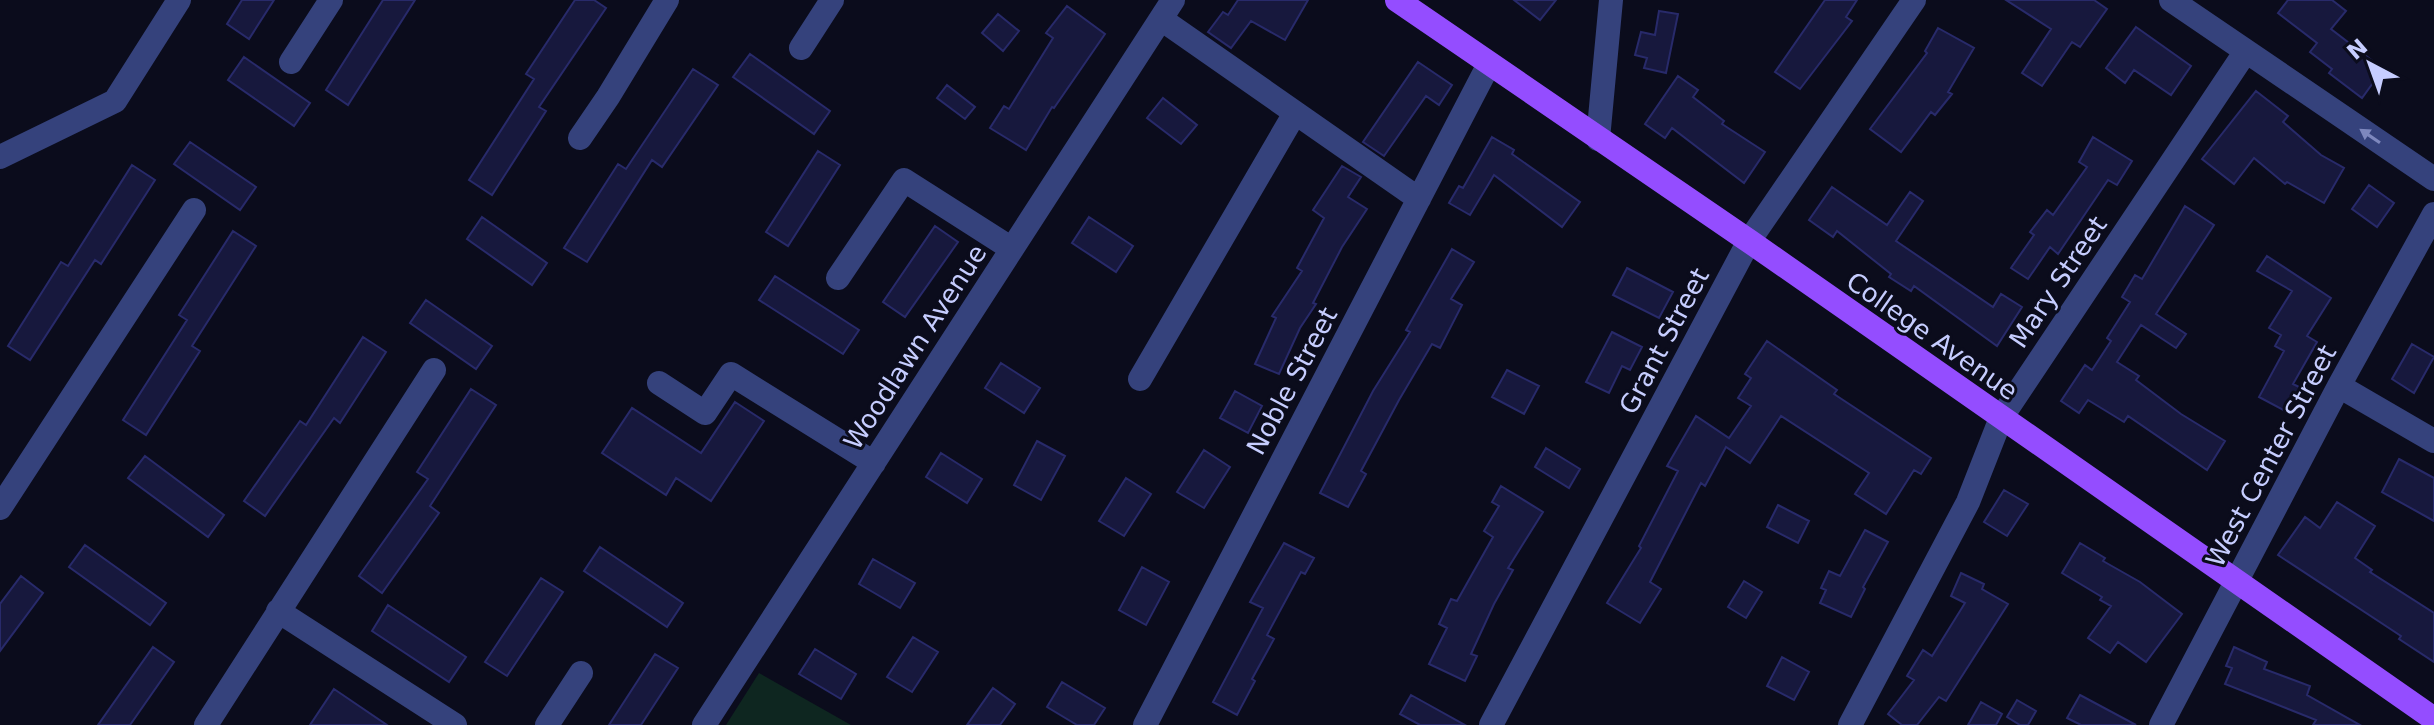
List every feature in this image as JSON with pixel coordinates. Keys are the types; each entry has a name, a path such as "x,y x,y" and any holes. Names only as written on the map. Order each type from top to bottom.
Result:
{"main road":[{"name":"College Avenue","path":"1397,0 1749,241 2434,719"}],"street":[{"path":"0,157 115,101 179,0"},
{"path":"291,62 331,0"},
{"path":"580,138 667,0"},
{"path":"801,48 832,0"},
{"path":"1598,139 1611,0"},
{"name":"Grant Street","path":"1491,725 1749,241 1914,0"},
{"path":"2171,0 2434,179"},
{"path":"1167,10 1295,113 1419,199"},
{"name":"Woodlawn Avenue","path":"704,725 1167,10"},
{"name":"Mary Street","path":"1850,725 1968,502 2001,418 2246,51"},
{"name":"Noble Street","path":"1145,725 1489,64"},
{"path":"1140,379 1295,113"},
{"path":"838,278 904,180 1012,249"},
{"path":"0,508 10,469 194,210"},
{"name":"West Center Street","path":"2161,725 2339,386 2434,214"},
{"path":"206,725 434,370"},
{"path":"659,383 705,413 731,374 874,463"},
{"path":"2339,386 2434,441"},
{"path":"278,611 455,725"},
{"path":"547,725 581,673"}],"green space":[{"path":"759,673 851,725 726,725"}],"building":[{"path":"242,0 274,0 249,39 227,24"},
{"path":"383,0 415,0 348,105 326,90"},
{"path":"575,0 594,0 606,8 539,107 546,111 492,195 469,180 534,79 526,74"},
{"path":"1238,0 1308,0 1285,40 1251,21 1231,48 1208,32 1223,12 1228,15"},
{"path":"1514,0 1556,0 1540,20"},
{"path":"1825,0 1857,0 1846,17 1852,21 1800,89 1775,72"},
{"path":"2006,0 2094,0 2107,9 2080,47 2072,42 2042,86 2022,73 2051,29"},
{"path":"2288,0 2332,0 2346,11 2331,29 2383,69 2362,98 2329,73 2332,69 2310,52 2317,43 2278,13"},
{"path":"1067,6 1105,34 1052,107 1026,150 990,128 1004,106 1009,109 1053,38 1046,33"},
{"path":"1659,11 1678,14 1666,73 1644,68 1647,58 1635,55 1641,32 1655,35"},
{"path":"998,14 1019,31 1003,51 982,33"},
{"path":"2136,27 2191,66 2171,95 2134,70 2125,83 2106,68"},
{"path":"1938,28 1974,48 1948,92 1952,94 1935,115 1931,112 1901,152 1870,129 1927,53 1925,51"},
{"path":"750,54 830,111 814,134 733,77"},
{"path":"244,57 310,103 294,126 228,80"},
{"path":"1418,62 1452,85 1439,105 1426,96 1384,156 1363,142"},
{"path":"693,69 718,85 662,167 652,160 587,262 564,248 618,164 626,169"},
{"path":"1678,76 1698,90 1693,97 1724,121 1722,124 1765,152 1744,183 1672,128 1665,138 1645,124"},
{"path":"947,85 975,107 965,119 937,98"},
{"path":"2256,91 2288,116 2283,122 2321,155 2344,168 2324,203 2287,182 2285,184 2254,158 2234,184 2202,159"},
{"path":"1163,98 1197,125 1181,144 1147,118"},
{"path":"1492,137 1514,150 1512,154 1580,202 1562,227 1494,175 1470,215 1449,203 1459,186 1463,188"},
{"path":"2093,137 2132,161 2117,185 2108,180 2058,254 2050,247 2028,279 2011,268 2034,235 2030,232 2047,210 2053,215 2087,167 2079,162"},
{"path":"190,142 256,187 240,210 174,164"},
{"path":"818,151 840,165 788,246 766,232"},
{"path":"132,165 155,180 101,264 95,260 30,360 8,346 61,262 68,266"},
{"path":"1342,166 1361,177 1348,197 1367,209 1342,247 1279,374 1255,364 1276,318 1272,316 1302,271 1297,268 1324,218 1313,210"},
{"path":"2369,185 2394,203 2377,227 2352,209"},
{"path":"1832,187 1887,225 1910,192 1923,201 1896,241 1993,307 2001,294 2022,307 1997,346 1914,286 1911,291 1889,277 1891,274 1837,231 1833,237 1809,220"},
{"path":"2185,206 2214,225 2156,314 2186,334 2176,348 2141,325 2117,362 2139,376 2136,380 2181,414 2225,441 2207,470 2128,416 2124,422 2088,400 2079,413 2061,401 2085,365 2092,370 2111,341 2107,338 2130,302 2122,297 2135,275 2142,279"},
{"path":"482,217 547,263 532,285 467,239"},
{"path":"1089,217 1133,246 1116,272 1072,243"},
{"path":"935,226 958,242 905,317 883,302"},
{"path":"233,231 256,246 192,346 200,351 146,435 123,420 187,320 179,315"},
{"path":"1452,249 1474,262 1451,299 1462,305 1440,348 1432,344 1399,400 1361,471 1366,474 1348,507 1320,493 1373,391 1410,332 1406,330"},
{"path":"2267,256 2331,298 2307,336 2317,342 2293,384 2301,388 2287,412 2259,397 2284,351 2275,346 2281,335 2269,328 2292,291 2257,271"},
{"path":"1627,268 1673,292 1659,318 1613,295"},
{"path":"775,276 859,330 843,354 759,300"},
{"path":"426,300 492,346 476,369 410,323"},
{"path":"1612,332 1642,347 1630,370 1622,366 1609,393 1586,382"},
{"path":"363,337 386,352 340,423 334,418 265,516 244,501 300,421 306,425"},
{"path":"1767,341 1837,390 1834,394 1931,458 1921,474 1914,470 1886,514 1855,494 1869,473 1781,416 1750,463 1726,447 1705,486 1701,483 1650,582 1661,589 1640,623 1607,603 1641,548 1639,546 1678,471 1667,466 1696,416 1729,438 1751,406 1738,398 1751,378 1745,374"},
{"path":"2412,344 2434,357 2414,393 2392,379"},
{"path":"1001,363 1040,388 1024,413 985,388"},
{"path":"1507,370 1539,386 1524,414 1492,397"},
{"path":"471,389 496,405 430,506 439,513 382,593 359,576 428,479 417,472"},
{"path":"1235,391 1262,406 1248,433 1220,418"},
{"path":"735,402 764,421 711,501 676,478 666,495 602,453 632,408 701,453"},
{"path":"1037,441 1065,456 1041,500 1014,485"},
{"path":"1546,448 1580,469 1569,488 1535,467"},
{"path":"1204,450 1230,467 1204,508 1177,492"},
{"path":"941,453 982,479 967,503 926,477"},
{"path":"145,456 224,515 208,537 128,478"},
{"path":"2399,459 2434,478 2434,521 2382,492"},
{"path":"1126,478 1151,494 1124,536 1099,521"},
{"path":"1501,486 1543,512 1508,568 1513,570 1471,654 1477,656 1465,681 1429,664 1447,628 1439,624 1451,599 1457,601 1493,537 1484,531 1499,506 1492,502"},
{"path":"2004,490 2028,504 2007,536 1984,522"},
{"path":"2337,502 2375,526 2355,558 2372,570 2370,572 2434,613 2434,662 2399,639 2401,636 2278,555 2305,517 2320,528"},
{"path":"1778,505 1809,521 1798,543 1767,527"},
{"path":"1865,530 1888,542 1863,587 1865,589 1851,617 1820,603 1826,590 1821,588 1829,571 1840,576"},
{"path":"1284,543 1314,558 1305,574 1301,572 1267,635 1274,639 1237,715 1213,702 1263,608 1250,602"},
{"path":"2080,543 2182,614 2146,662 2118,642 2110,653 2088,638 2111,606 2100,600 2102,597 2062,573"},
{"path":"85,545 166,603 150,625 69,567"},
{"path":"600,547 683,603 667,627 584,571"},
{"path":"873,559 915,583 900,608 859,584"},
{"path":"1142,567 1169,582 1146,625 1119,610"},
{"path":"1961,573 1984,584 1982,589 2008,604 1946,701 1939,697 1917,725 1902,725 1888,714 1914,680 1907,676 1923,650 1932,656 1965,603 1951,596"},
{"path":"21,576 43,593 0,651 0,604"},
{"path":"541,578 563,592 507,676 485,662"},
{"path":"1744,581 1762,592 1746,618 1728,607"},
{"path":"388,605 466,657 449,682 372,631"},
{"path":"913,637 938,652 912,692 887,677"},
{"path":"153,647 174,662 130,725 98,725"},
{"path":"2234,647 2267,662 2264,669 2310,686 2307,695 2360,725 2313,725 2316,720 2225,684 2232,668 2226,666"},
{"path":"815,649 856,674 841,699 799,674"},
{"path":"655,654 678,668 641,725 609,725"},
{"path":"1782,657 1809,672 1794,700 1767,686"},
{"path":"1062,682 1105,708 1094,725 1077,725 1047,707"},
{"path":"993,688 1015,704 1000,725 967,725"},
{"path":"334,689 387,725 310,725"},
{"path":"1411,695 1465,725 1420,725 1400,714"},
{"path":"2080,695 2136,725 2081,725 2067,718"},
{"path":"2017,700 2036,711 2028,725 2020,725 2007,717"},
{"path":"1981,702 2002,714 1996,725 1968,725"}]}
